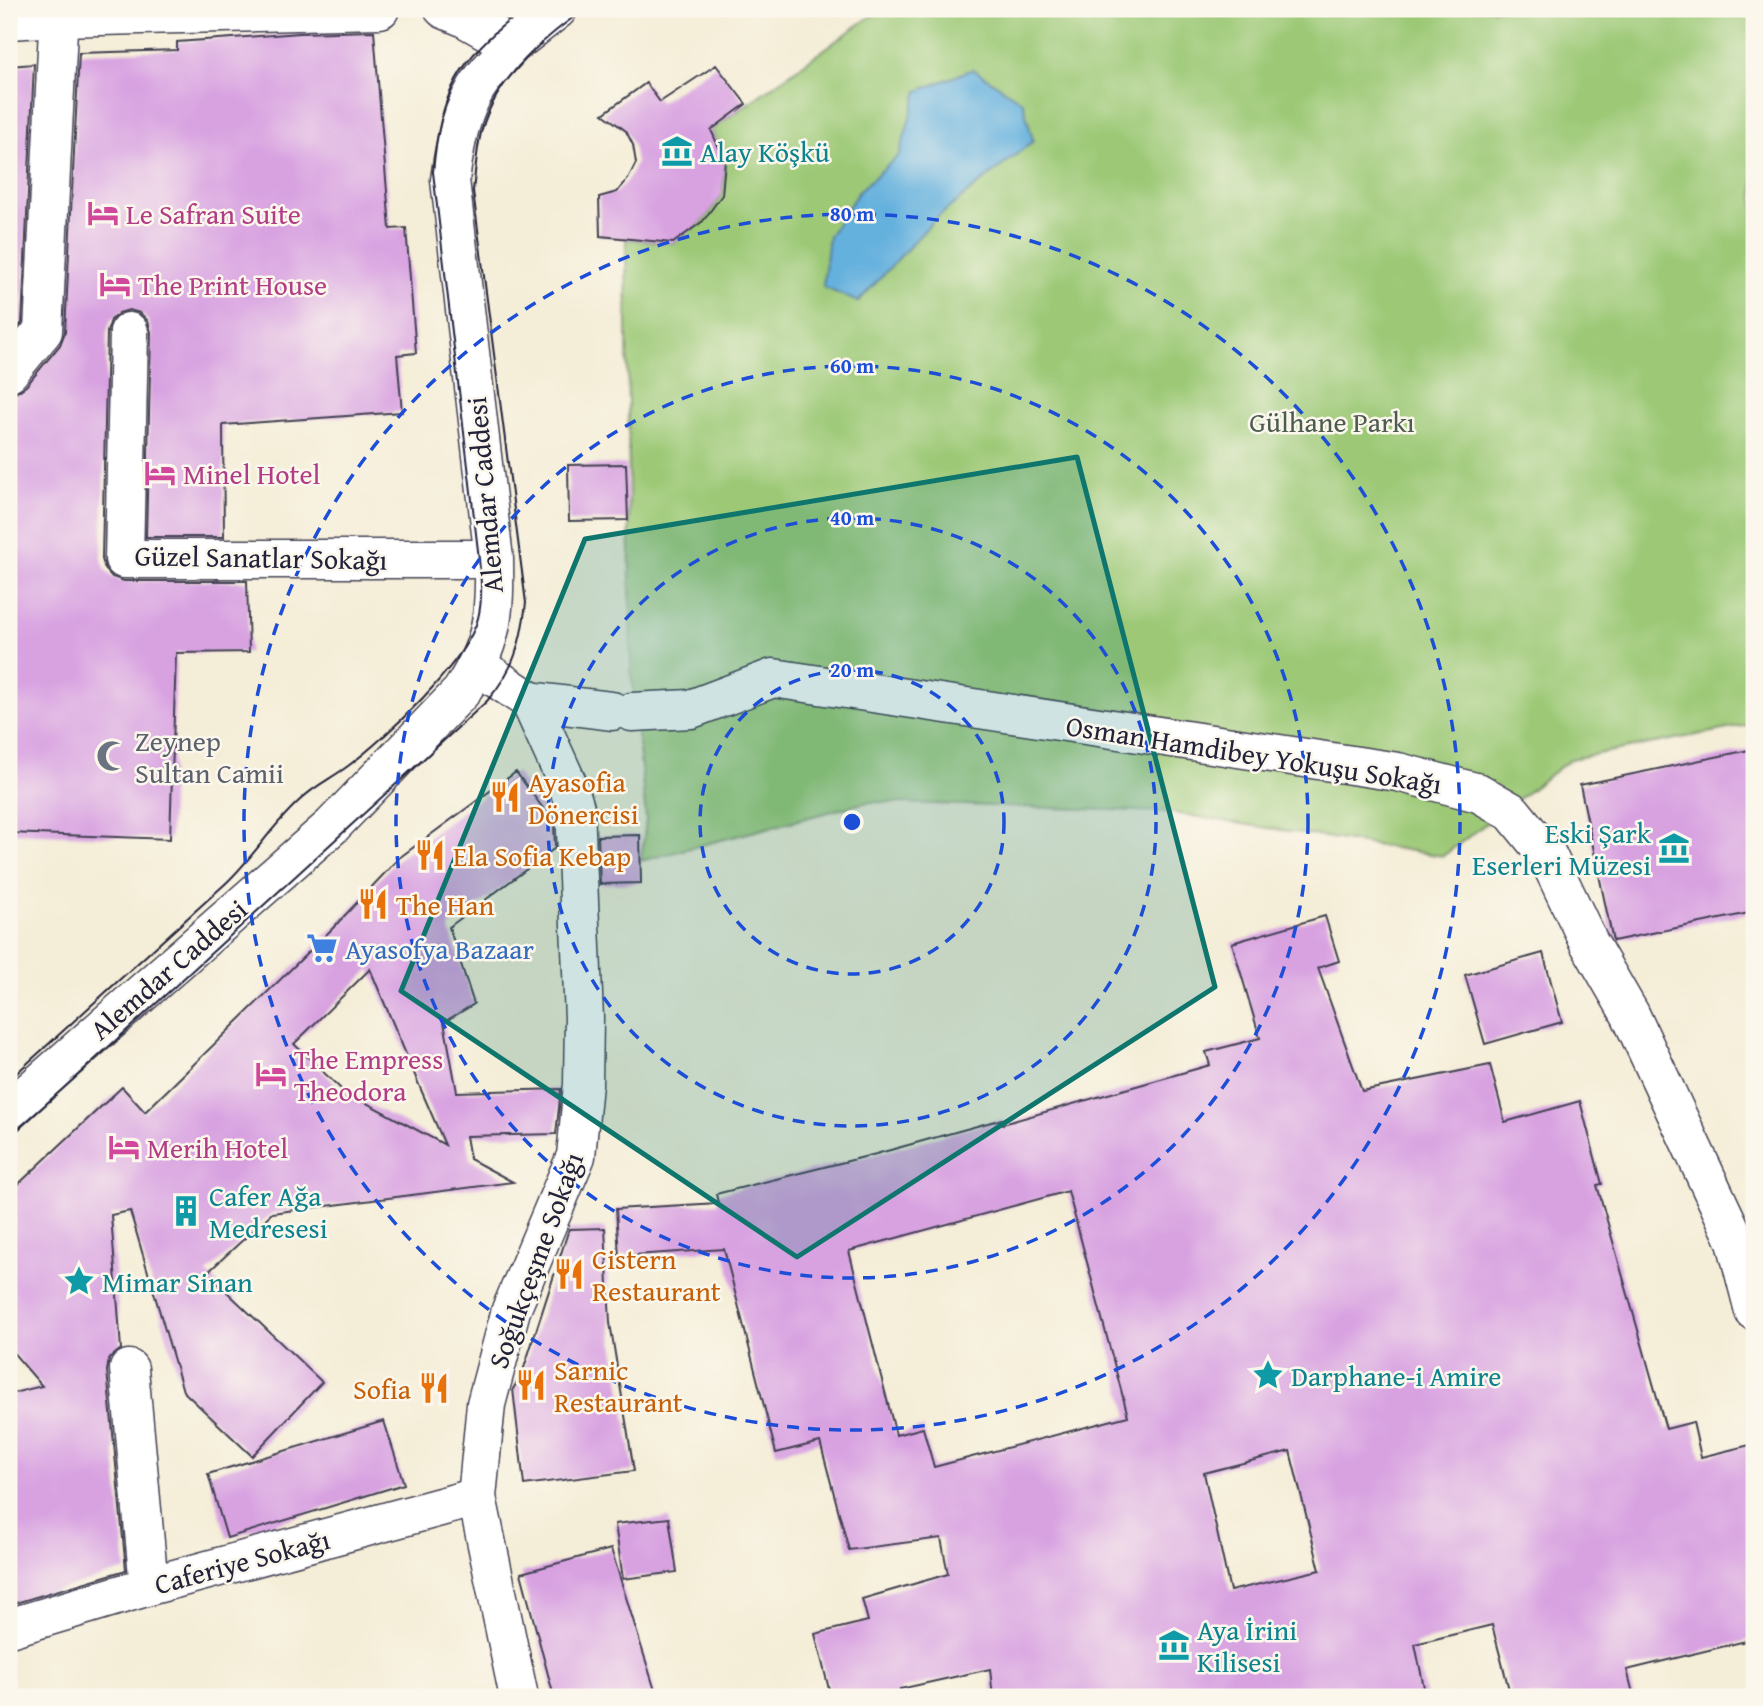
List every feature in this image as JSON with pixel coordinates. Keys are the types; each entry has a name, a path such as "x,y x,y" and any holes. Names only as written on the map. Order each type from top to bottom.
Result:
{"street":[{"path":"9,20 59,13 380,9"},
{"path":"444,9 512,46"},
{"name":"Alemdar Caddesi","path":"9,1110 332,825 461,692 478,666 489,638 494,608 494,559 450,180 455,142 467,104 483,78 512,46 558,9"},
{"path":"9,372 43,331 59,13"},
{"name":"Güzel Sanatlar Sokağı","path":"130,332 124,559 494,559"},
{"path":"478,666 530,701"},
{"name":"Osman Hamdibey Yokuşu Sokağı","path":"530,701 622,712 691,709 773,678 1398,772 1479,793 1512,812 1547,855 1589,943 1630,1014 1737,1241 1754,1311"},
{"name":"Soğukçeşme Sokağı","path":"519,1697 477,1497 486,1404 511,1310 576,1156 583,1084 584,1018 575,808 568,785 530,701"},
{"path":"129,1369 149,1586"},
{"name":"Caferiye Sokağı","path":"9,1628 149,1586 477,1497"}],"highlighted area":[{"path":"1077,457 1215,987 797,1257 401,991 585,539"}],"green space":[{"name":"Gülhane Parkı","path":"881,9 1754,9 1754,724 1571,759 1443,856 1168,812 872,802 641,861 646,819 631,670 626,239 673,243 703,221 722,195 725,161 711,130"}],"water":[{"path":"973,69 1023,102 1033,141 934,220 858,302 823,287 829,236 859,191 899,155 918,91"}],"building":[{"path":"374,31 390,229 406,228 416,353 397,355 402,412 223,425 224,537 146,537 151,332 148,321 140,313 129,310 119,313 111,320 107,332 102,559 105,569 112,577 124,581 247,581 249,652 176,653 170,839 9,833 9,393 17,392 26,386 60,345 65,332 79,53 177,50 177,42 300,33"},
{"path":"34,64 22,323 9,338 9,66"},
{"name":"Alay Köşkü","path":"716,65 746,104 711,130 725,161 722,195 703,221 673,243 600,236 599,197 617,192 636,163 633,145 626,131 603,114 646,83 660,102"},
{"path":"626,464 628,520 569,521 568,465"},
{"name":"Eski Şark Eserleri Müzesi","path":"1754,749 1754,912 1613,941 1580,785"},
{"path":"516,772 554,823 555,848 449,927 474,1004 444,1022 457,1092 561,1089 556,1134 466,1136 470,1159 513,1182 272,1213 207,1273 322,1382 252,1456 183,1391 130,1211 111,1215 121,1349 109,1359 107,1371 126,1570 9,1605 9,1394 42,1386 9,1348 9,1193 122,1087 145,1112 331,930 399,858","holes":["370,969 445,1145 342,1090 294,1044"]},
{"path":"640,835 641,883 600,884 598,836"},
{"path":"1325,916 1339,961 1318,968 1362,1091 1490,1065 1505,1122 1580,1101 1602,1184 1597,1185 1666,1429 1693,1422 1701,1457 1754,1444 1754,1639 1627,1670 1634,1697 1511,1697 1492,1625 1415,1644 1426,1697 993,1697 990,1669 900,1689 902,1697 831,1697 815,1634 868,1621 862,1599 948,1574 941,1538 849,1550 820,1442 776,1453 724,1249 619,1256 616,1209 718,1203 716,1194 1002,1119 1003,1124 1210,1065 1206,1052 1260,1038 1232,943","holes":["1068,1191 1128,1416 934,1467 923,1428 896,1435 849,1251","1290,1451 1320,1570 1230,1591 1204,1473"]},
{"path":"1543,953 1562,1022 1485,1044 1465,975"},
{"path":"605,1228 610,1323 634,1471 524,1485 513,1389 522,1374 569,1229"},
{"path":"384,1421 404,1484 227,1538 208,1474"},
{"path":"669,1518 677,1572 623,1579 615,1524"},
{"path":"611,1549 657,1697 554,1697 521,1573"}],"tram line":[{"path":"9,1080 225,884 305,795 364,754 402,719 442,676 471,635 480,611 480,574 433,172 441,120 457,78 483,43 524,9"},
{"path":"9,1138 487,701 510,667 519,644 526,603 473,191 476,160 485,121 505,83 518,66 550,35 585,9"}],"place":[{"name":"Alay Köşkü","path":"677,151"},
{"name":"Le Safran Suite","path":"103,213"},
{"name":"The Print House","path":"115,284"},
{"name":"Minel Hotel","path":"160,473"},
{"name":"Zeynep Sultan Camii","path":"112,756"},
{"name":"Ayasofia Dönercisi","path":"505,797"},
{"name":"Eski Şark Eserleri Müzesi","path":"1674,848"},
{"name":"Ela Sofia Kebap","path":"430,855"},
{"name":"The Han","path":"373,904"},
{"name":"Ayasofya Bazaar","path":"322,948"},
{"name":"The Empress Theodora","path":"271,1074"},
{"name":"Merih Hotel","path":"124,1147"},
{"name":"Cafer Ağa Medresesi","path":"186,1211"},
{"name":"Cistern Restaurant","path":"569,1274"},
{"name":"Mimar Sinan","path":"79,1281"},
{"name":"Darphane-i Amire","path":"1268,1375"},
{"name":"Sarnic Restaurant","path":"531,1385"},
{"name":"Sofia","path":"434,1388"},
{"name":"Aya İrini Kilisesi","path":"1174,1645"}]}
